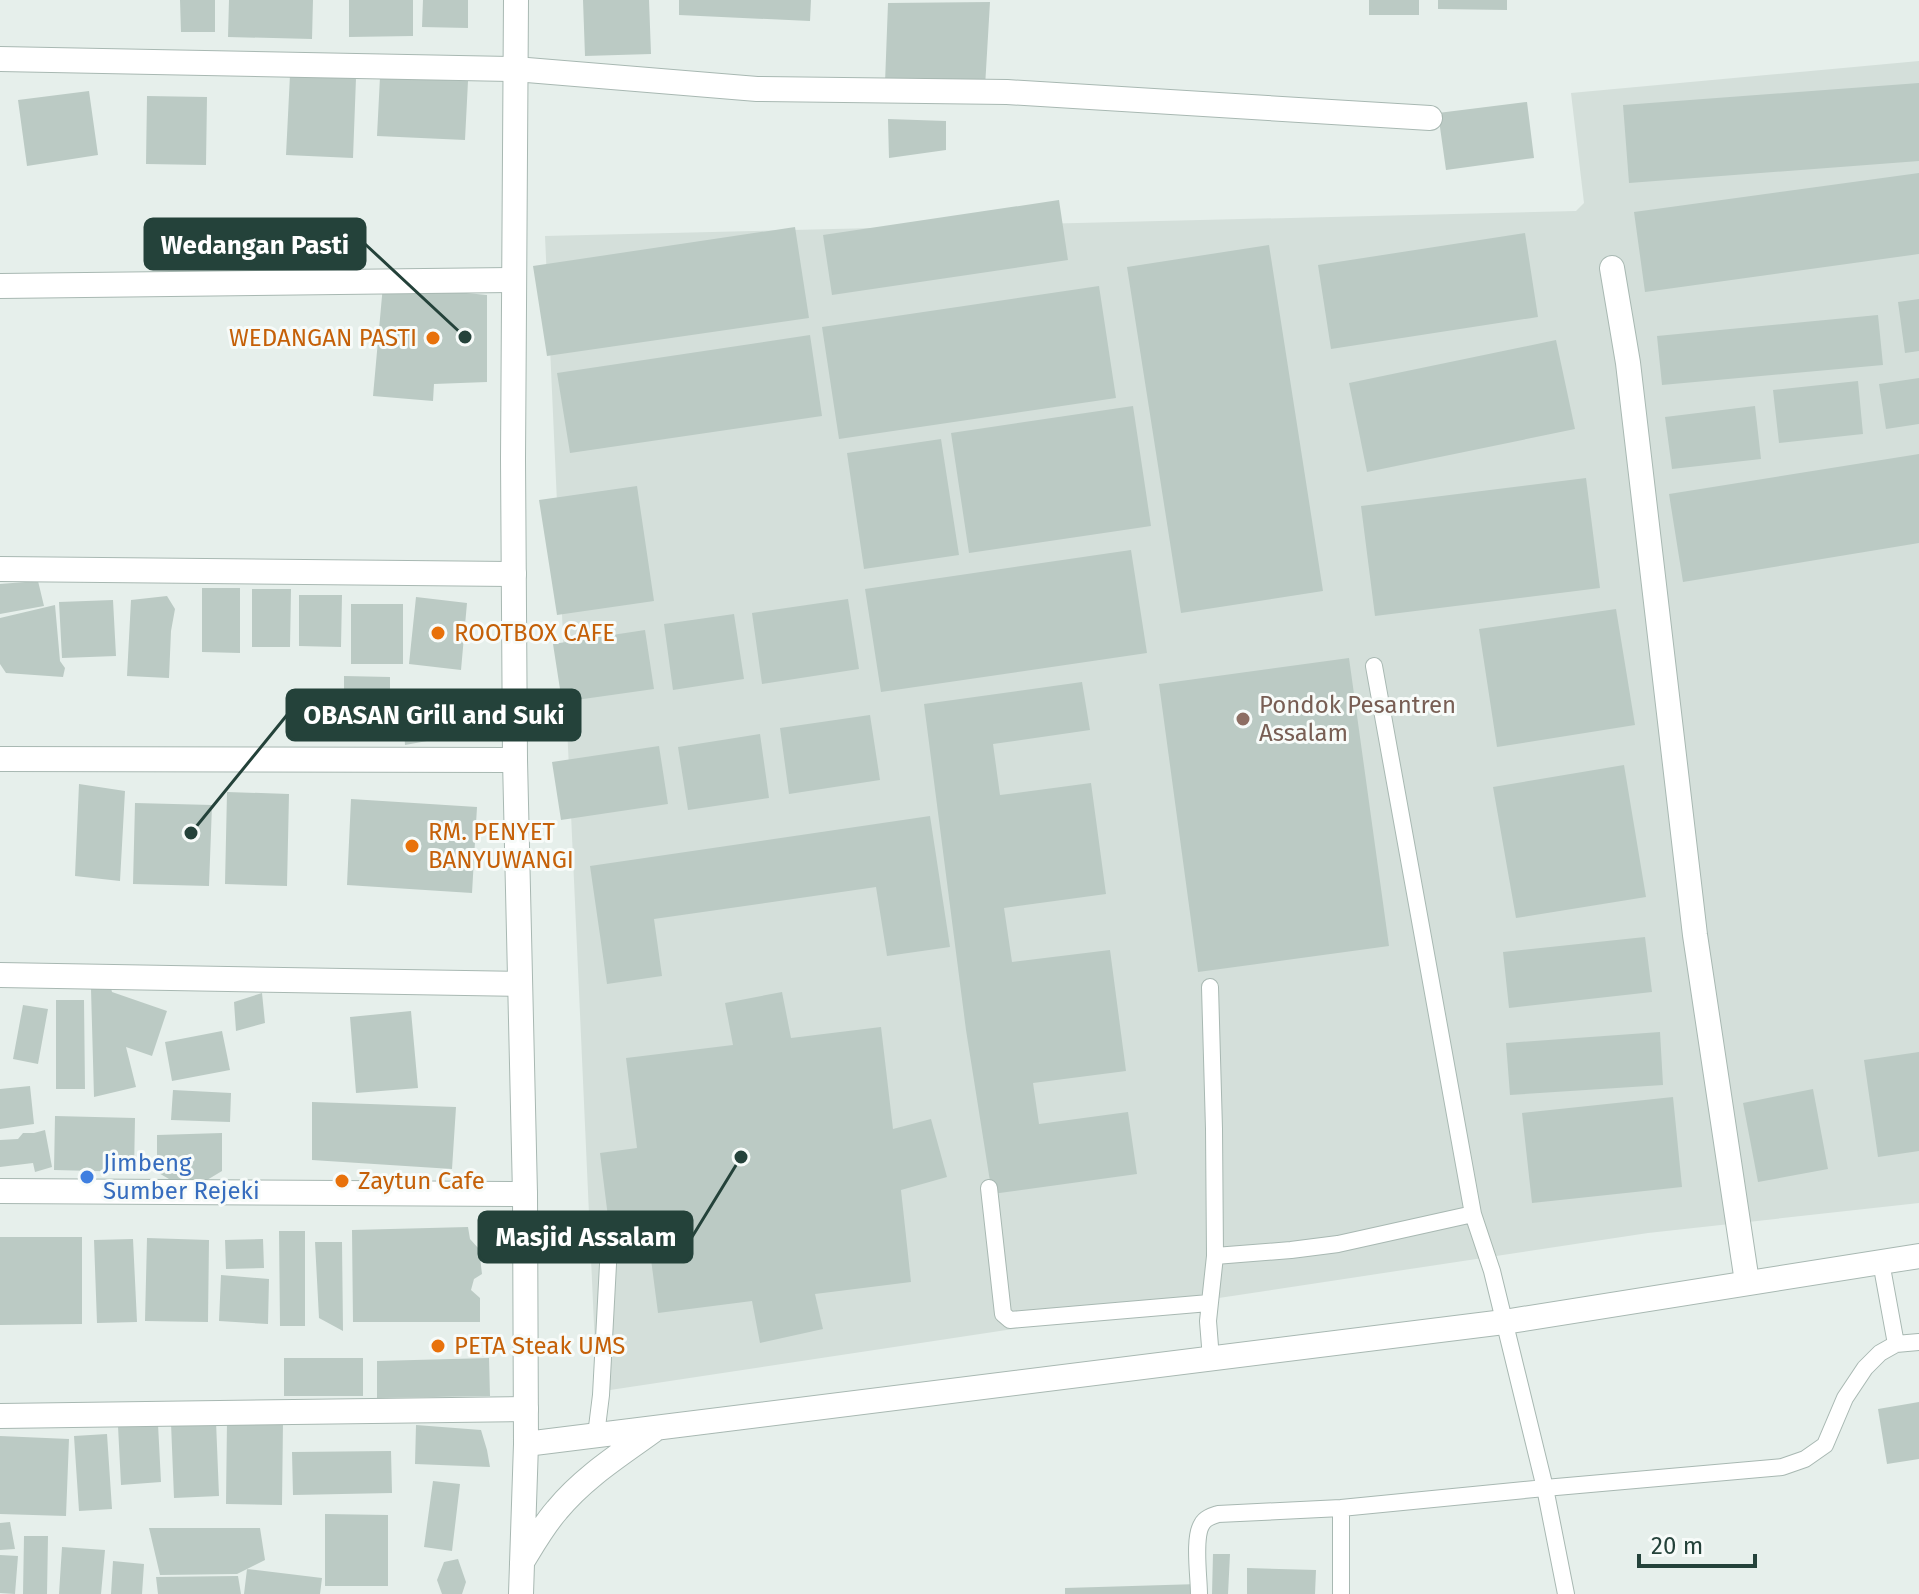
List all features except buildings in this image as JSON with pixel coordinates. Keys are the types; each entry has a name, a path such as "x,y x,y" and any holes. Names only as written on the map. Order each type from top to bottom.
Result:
{"street":[{"path":"516,0 515,760 525,1194 526,1409 521,1594"},
{"path":"0,59 515,69 757,89 1007,92 1430,118"},
{"path":"1612,268 1628,363 1695,935 1747,1282"},
{"path":"0,286 514,280"},
{"path":"0,569 514,574"},
{"path":"0,759 515,760"},
{"path":"0,975 519,984"},
{"path":"0,1191 525,1194"},
{"path":"526,1444 1504,1322 1919,1256"},
{"path":"0,1416 526,1409"},
{"path":"522,1562 558,1508 596,1472 656,1428"}],"lane":[{"path":"1374,666 1473,1214 1492,1271 1545,1488 1566,1594"},
{"path":"1210,987 1215,1256 1209,1303 1211,1359"},
{"path":"989,1188 1003,1314 1010,1320 1209,1303"},
{"path":"1215,1256 1338,1244 1473,1214"},
{"path":"596,1435 610,1227"},
{"path":"1881,1262 1896,1344"},
{"path":"1199,1594 1197,1540 1200,1525 1218,1514 1341,1508 1782,1467 1805,1459 1825,1445 1845,1398 1865,1368 1880,1353 1896,1344 1919,1342"},
{"path":"1341,1508 1341,1594"}],"shaded area":[{"name":"Pondok Pesantren Assalam","path":"1919,61 1919,1203 1648,1233 597,1392 545,236 1576,211 1584,203 1571,93"}],"place":[{"name":"Wedangan Pasti","path":"465,337"},
{"name":"WEDANGAN PASTI","path":"433,338"},
{"name":"ROOTBOX CAFE","path":"438,633"},
{"name":"Pondok Pesantren Assalam","path":"1243,719"},
{"name":"OBASAN Grill and Suki","path":"191,833"},
{"name":"RM. PENYET BANYUWANGI","path":"412,846"},
{"name":"Masjid Assalam","path":"741,1157"},
{"name":"Jimbeng Sumber Rejeki","path":"87,1177"},
{"name":"Zaytun Cafe","path":"342,1181"},
{"name":"PETA Steak UMS","path":"438,1346"}]}
